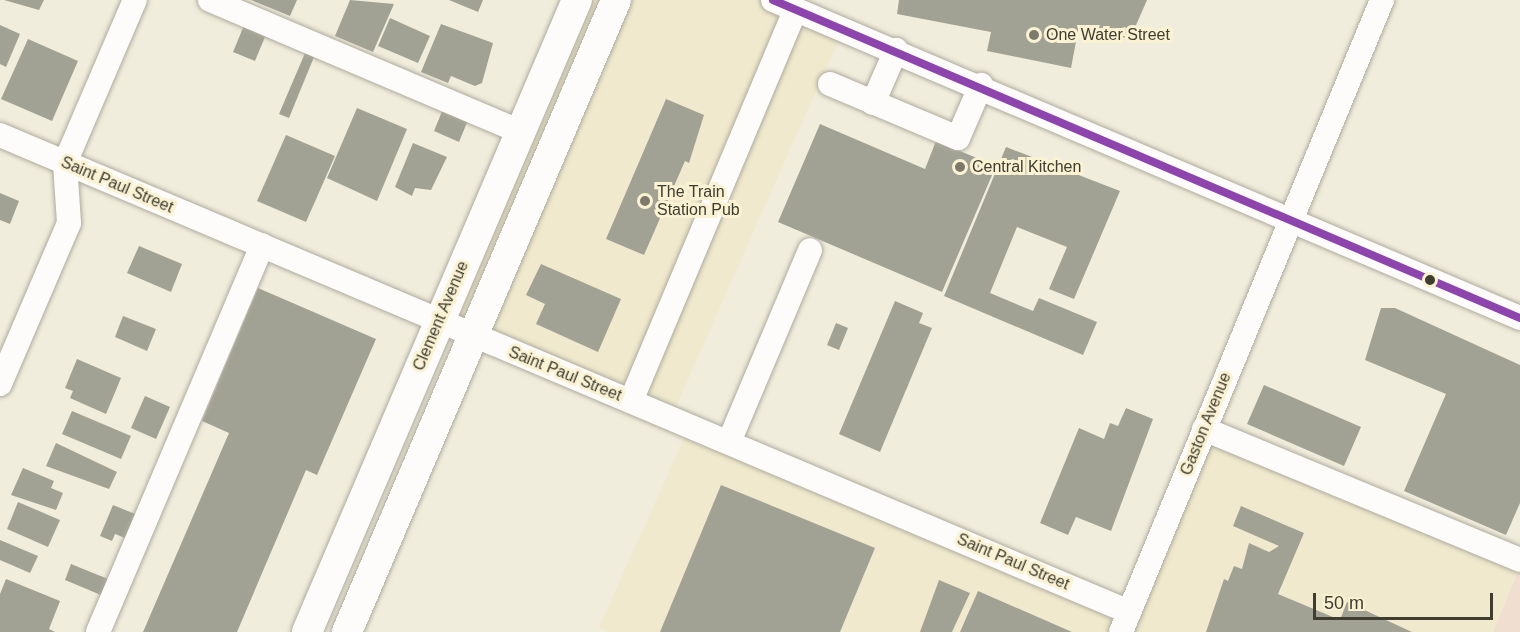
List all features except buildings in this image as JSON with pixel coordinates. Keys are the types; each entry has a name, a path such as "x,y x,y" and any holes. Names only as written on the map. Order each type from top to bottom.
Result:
{"main road":[{"name":"Clement Avenue","path":"307,632 577,0"},
{"path":"347,632 616,0"}],"street":[{"path":"0,384 69,223 65,163 135,0"},
{"path":"210,0 521,132"},
{"path":"565,29 566,0"},
{"path":"773,0 1291,216 1520,318"},
{"name":"Gaston Avenue","path":"1125,622 1382,0"},
{"path":"631,401 796,9"},
{"path":"873,103 896,50"},
{"path":"830,84 958,138 981,85"},
{"name":"Saint Paul Street","path":"0,135 438,322 729,442 1125,622"},
{"path":"98,632 262,245"},
{"path":"729,442 810,250"},
{"path":"1204,429 1520,560"}],"shaded area":[{"path":"577,0 772,0 844,28 671,418 438,322"},
{"path":"694,416 1130,603 1209,427 1520,567 1493,632 609,632 599,627"},
{"path":"1520,567 1520,632 1493,632"}],"transit line":[{"path":"773,0 1520,318"}],"place":[{"name":"One Water Street","path":"1034,35"},
{"name":"Central Kitchen","path":"960,167"},
{"name":"The Train Station Pub","path":"645,201"}]}
